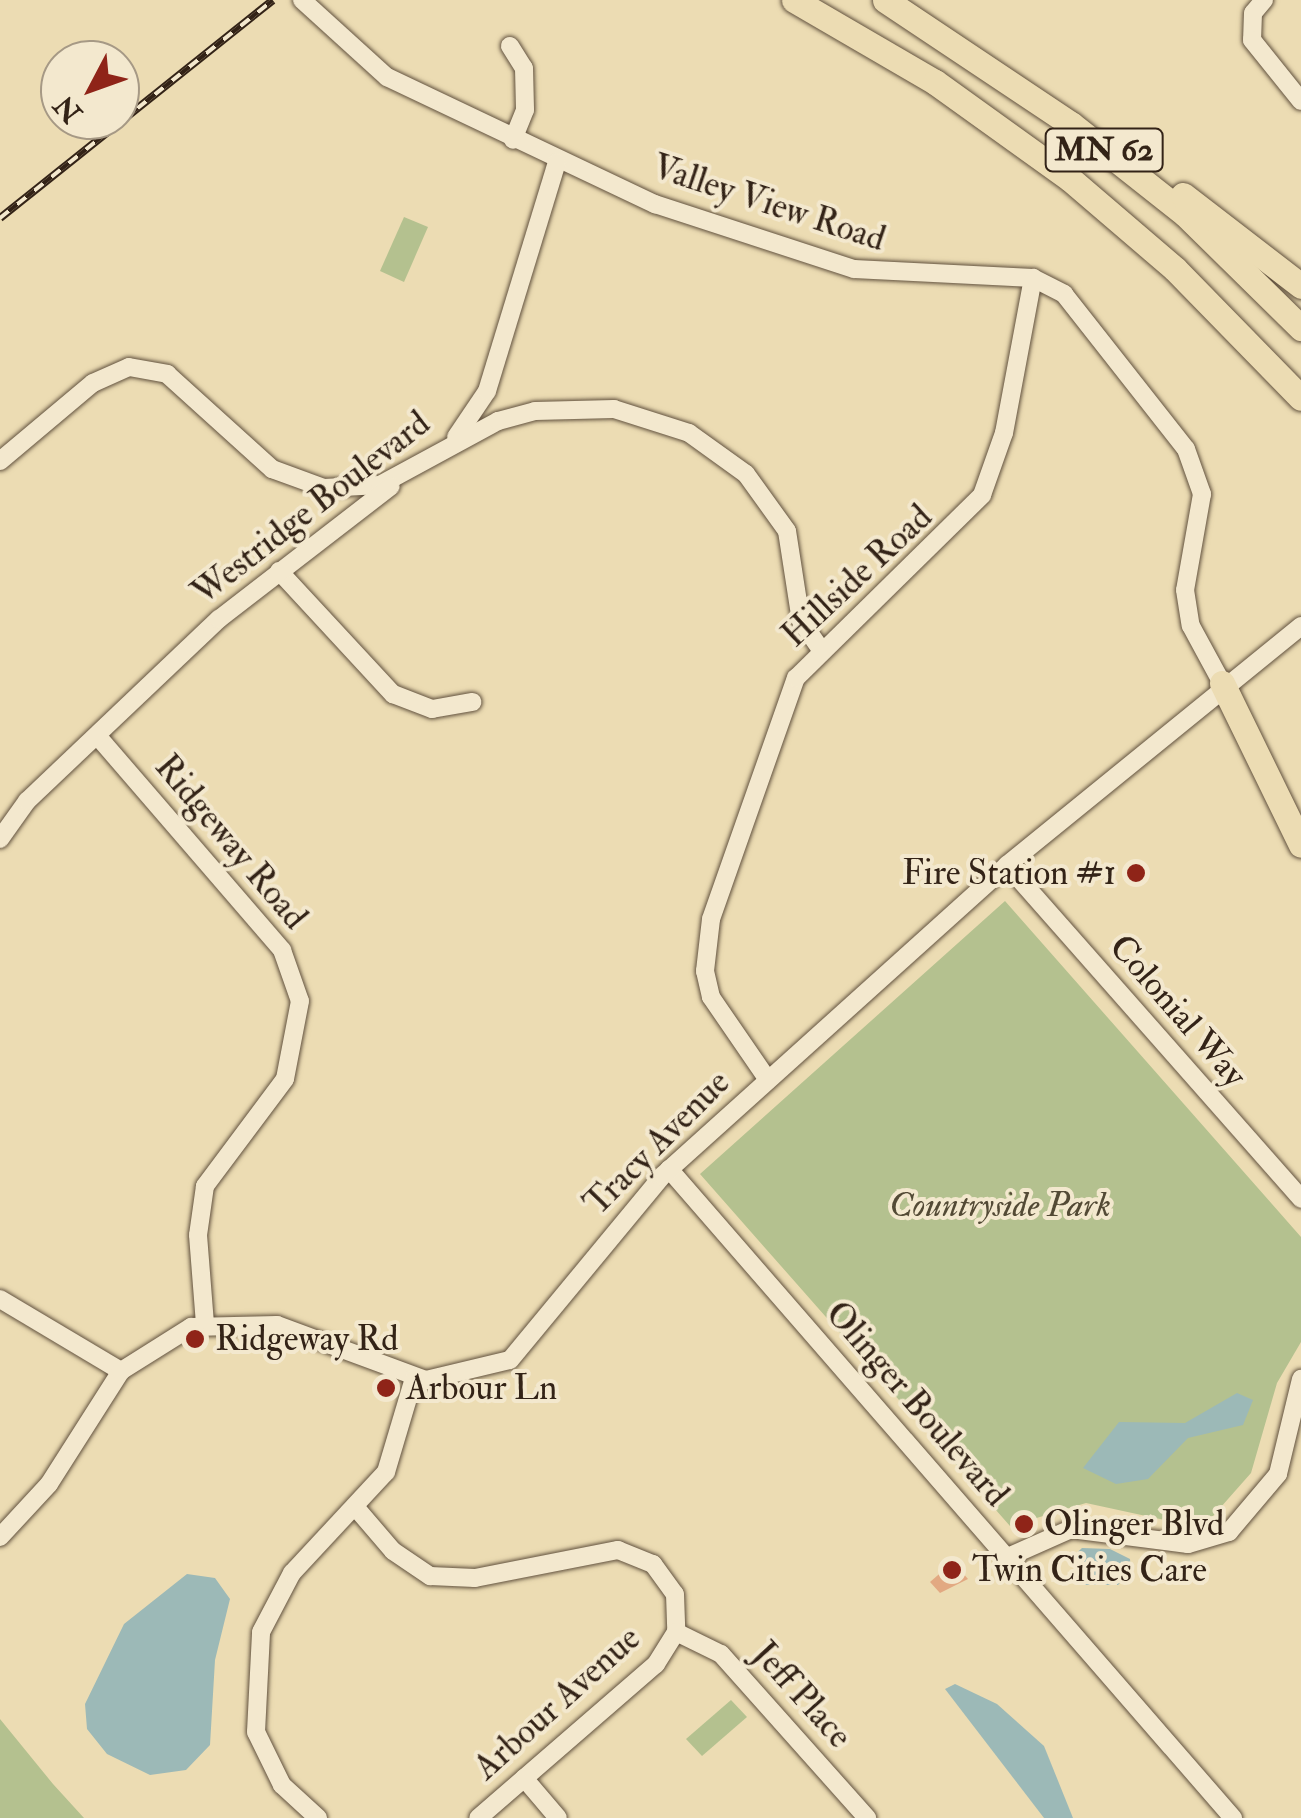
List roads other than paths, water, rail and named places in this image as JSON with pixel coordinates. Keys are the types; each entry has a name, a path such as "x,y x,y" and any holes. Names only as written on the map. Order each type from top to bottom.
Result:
{"highway":[{"name":"MN 62","path":"794,0 935,82 1070,179 1175,269 1301,398"},
{"name":"MN 62","path":"885,0 1020,86 1185,214 1301,328"},
{"path":"1020,86 1210,213 1301,286"},
{"path":"1222,683 1251,716 1301,811"},
{"path":"1222,683 1301,846"}],"street":[{"path":"1264,0 1254,13 1252,40 1301,101"},
{"name":"Valley View Road","path":"306,6 373,68 556,162 814,260 895,276 1033,278"},
{"path":"510,46 524,68 525,110 513,140"},
{"name":"Westridge Boulevard","path":"0,839 28,801 100,739 205,632 462,429 488,391 556,162"},
{"path":"1033,278 1064,294 1186,449 1202,494 1185,590 1192,626 1222,683"},
{"name":"Hillside Road","path":"768,1080 721,1022 705,971 706,944 785,702 820,647 950,534 982,496 1004,433 1033,278"},
{"path":"0,461 93,383 128,367 166,374 272,468 297,481 352,490 406,474 428,458 535,411 614,409 689,433 746,474 770,502 787,532 801,621 820,647"},
{"path":"279,571 392,694 432,709 472,702"},
{"name":"Tracy Avenue","path":"0,1537 49,1484 121,1371 164,1338 205,1323 277,1325 414,1378 484,1372 532,1342 607,1235 669,1170 1007,865 1222,683 1301,626"},
{"name":"Ridgeway Road","path":"100,739 282,950 300,1001 285,1079 206,1186 198,1235 205,1323"},
{"name":"Colonial Way","path":"1007,865 1301,1199"},
{"name":"Olinger Boulevard","path":"669,1170 1233,1818"},
{"path":"0,1300 121,1371"},
{"path":"318,1818 266,1759 256,1732 254,1666 261,1632 292,1572 358,1509 397,1449 414,1378"},
{"path":"1008,1557 1071,1529 1188,1544 1229,1532 1278,1474 1301,1379"},
{"path":"358,1509 410,1566 453,1580 599,1551 636,1554 666,1578 676,1632"},
{"name":"Arbour Avenue","path":"478,1818 656,1664 676,1632"},
{"name":"Jeff Place","path":"676,1632 720,1654 867,1818"},
{"path":"524,1778 558,1818"}],"water":[{"path":"1237,1393 1253,1400 1243,1425 1188,1438 1148,1479 1116,1484 1083,1468 1119,1422 1185,1423"},
{"path":"1082,1548 1110,1549 1130,1559 1131,1571 1118,1585 1084,1585 1070,1559"},
{"path":"187,1574 215,1578 230,1599 215,1660 210,1745 186,1770 150,1775 107,1754 87,1729 85,1704 124,1624"},
{"path":"955,1684 997,1704 1044,1746 1073,1818 1044,1818 945,1689"}],"railway":[{"path":"0,218 273,0"}],"place":[{"name":"Fire Station #1","path":"1136,873"},
{"name":"Ridgeway Rd","path":"195,1339"},
{"name":"Arbour Ln","path":"386,1388"},
{"name":"Olinger Blvd","path":"1024,1524"},
{"name":"Twin Cities Care","path":"952,1570"}],"park label":[{"name":"Countryside Park","path":"1000,1205"}]}
